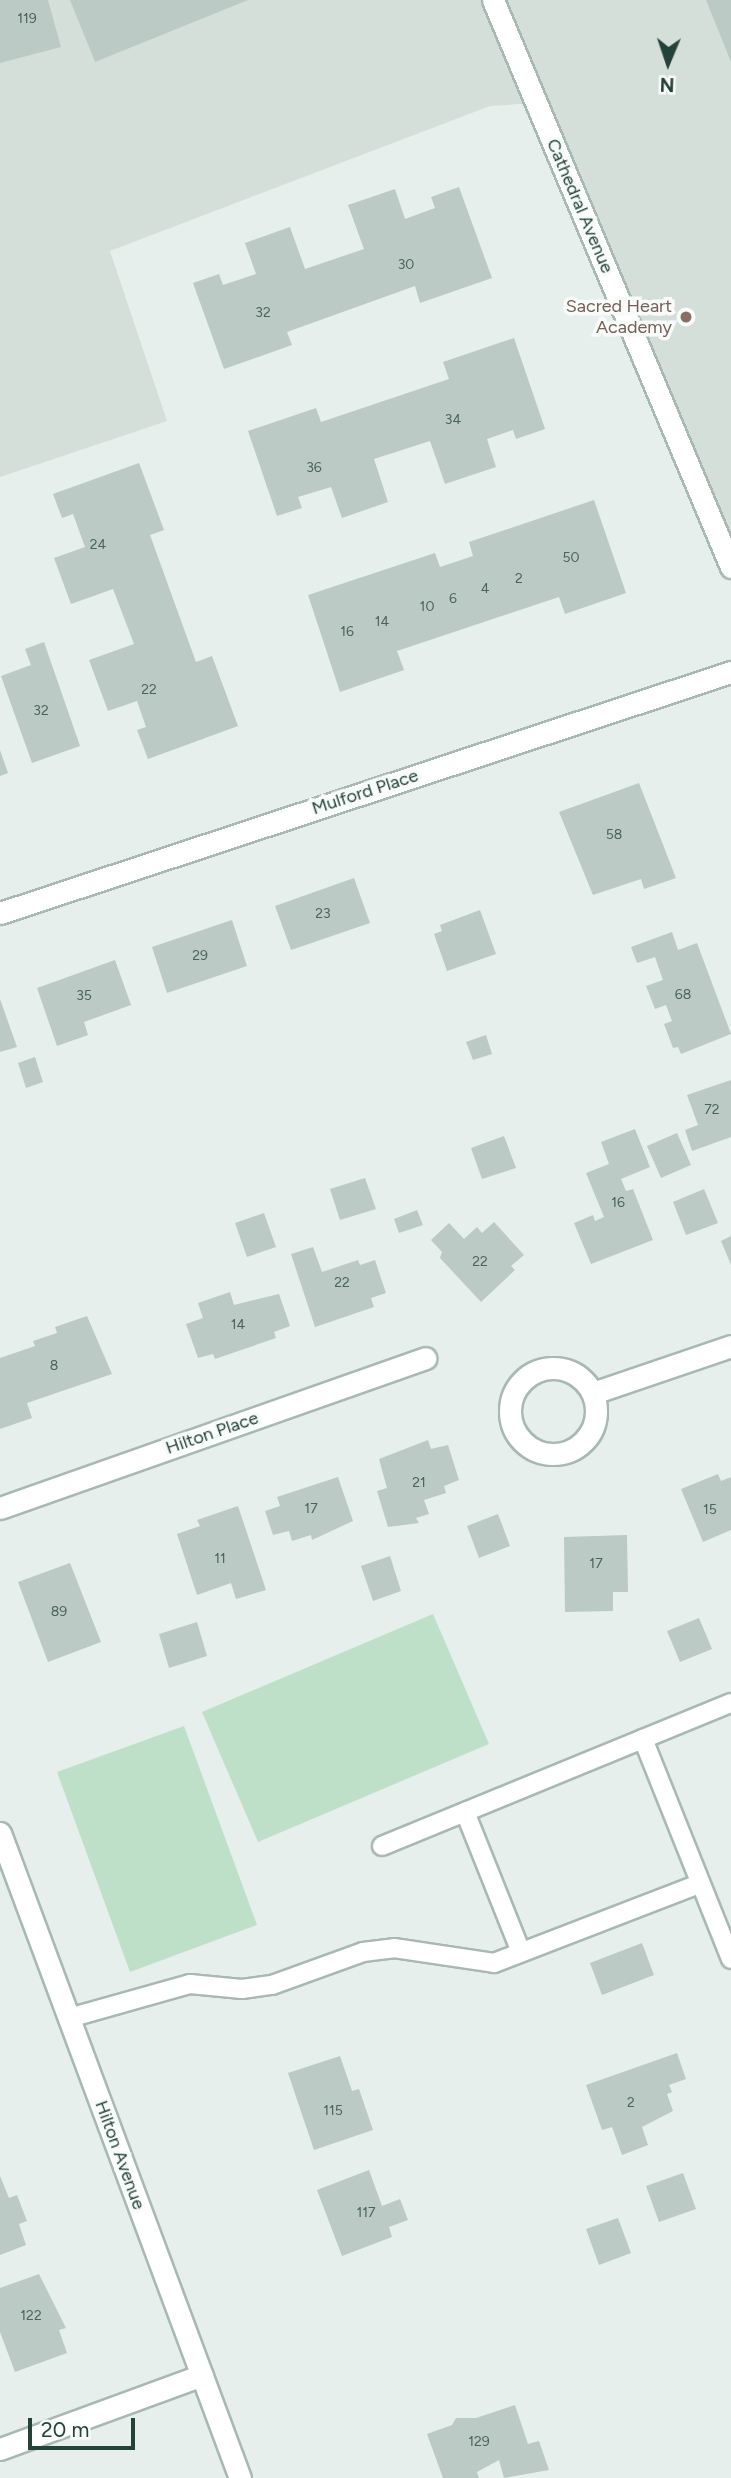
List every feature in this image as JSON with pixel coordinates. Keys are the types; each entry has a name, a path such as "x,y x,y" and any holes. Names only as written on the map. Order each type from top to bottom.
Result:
{"street":[{"name":"Cathedral Avenue","path":"493,0 731,567"},
{"name":"Mulford Place","path":"0,913 731,672"},
{"path":"593,1393 731,1346"},
{"name":"Hilton Place","path":"0,1508 425,1358"},
{"path":"543,1369 565,1370 584,1381 593,1393 596,1420 582,1443 571,1450 558,1454 531,1448 514,1428 512,1399 529,1375 543,1369"},
{"name":"Hilton Avenue","path":"0,1833 240,2478"},
{"path":"0,2449 202,2375"}],"lane":[{"path":"382,1846 731,1703"},
{"path":"643,1739 731,1959"},
{"path":"465,1812 521,1952"},
{"path":"69,2018 190,1984 242,1989 272,1985 363,1952 394,1948 494,1963 699,1884"}],"shaded area":[{"path":"0,0 731,0 731,533 550,102 490,106 110,251 167,421 0,477"}],"green space":[{"path":"433,1614 489,1744 258,1842 202,1712"},
{"path":"184,1726 257,1925 130,1972 57,1772"}],"building":[{"path":"0,0 48,0 61,47 0,63"},
{"path":"70,0 248,0 95,62"},
{"path":"706,0 731,0 731,62"},
{"path":"459,187 492,278 420,303 415,286 287,332 292,345 224,369 193,283 219,274 223,285 256,274 245,243 290,227 305,269 364,249 348,205 395,189 405,219 435,208 431,197"},
{"path":"514,338 545,429 516,439 513,430 487,439 496,467 445,484 430,441 374,459 388,502 342,518 331,487 298,497 302,508 277,516 248,431 316,408 321,422 449,379 443,362"},
{"path":"139,463 164,530 150,535 196,662 212,656 238,726 148,759 137,730 146,727 137,701 108,711 89,660 134,644 113,589 71,604 54,558 85,547 73,514 62,518 53,494"},
{"path":"594,500 626,593 565,614 559,597 397,651 404,670 340,692 308,595 435,553 440,567 473,556 469,542"},
{"path":"44,642 80,746 32,763 1,676 31,665 25,649"},
{"path":"0,750 8,773 0,776"},
{"path":"639,783 676,878 644,889 641,879 593,895 559,812"},
{"path":"354,878 370,923 291,950 275,906"},
{"path":"480,910 496,954 447,971 434,934 442,931 440,925"},
{"path":"232,920 247,966 167,993 152,947"},
{"path":"672,932 678,950 697,943 731,1034 681,1054 678,1047 673,1048 664,1024 672,1021 666,1005 655,1009 646,986 663,980 655,957 637,963 631,947"},
{"path":"115,960 131,1005 84,1022 88,1035 57,1046 37,988"},
{"path":"0,999 17,1047 0,1052"},
{"path":"486,1035 492,1054 473,1060 466,1042"},
{"path":"35,1057 43,1082 26,1088 18,1063"},
{"path":"731,1080 731,1137 692,1151 685,1130 698,1125 687,1095"},
{"path":"635,1129 650,1167 621,1179 626,1191 633,1189 653,1240 591,1264 574,1223 593,1215 595,1221 604,1217 586,1173 609,1164 601,1142"},
{"path":"677,1133 691,1165 661,1178 647,1146"},
{"path":"504,1136 516,1168 482,1179 471,1148"},
{"path":"365,1178 376,1209 340,1220 330,1189"},
{"path":"704,1189 718,1223 686,1235 673,1202"},
{"path":"417,1210 423,1225 399,1233 394,1219"},
{"path":"264,1213 276,1247 247,1257 235,1223"},
{"path":"494,1222 524,1255 511,1266 515,1270 481,1302 440,1258 442,1252 431,1240 449,1223 464,1239 477,1227 482,1233"},
{"path":"731,1236 731,1265 721,1241"},
{"path":"313,1247 322,1272 358,1260 360,1265 375,1260 386,1293 371,1298 374,1307 315,1327 291,1254"},
{"path":"230,1292 234,1305 279,1294 290,1326 274,1332 276,1338 215,1359 213,1354 198,1358 186,1324 203,1318 198,1303"},
{"path":"87,1316 112,1374 27,1403 32,1418 0,1429 0,1358 35,1346 33,1341 57,1333 55,1327"},
{"path":"428,1440 431,1449 448,1445 459,1480 444,1486 446,1493 424,1500 429,1514 416,1518 419,1523 388,1527 377,1491 387,1488 379,1459"},
{"path":"718,1474 721,1481 731,1477 731,1530 703,1542 681,1489"},
{"path":"338,1477 353,1521 312,1540 311,1535 292,1541 289,1531 273,1535 265,1511 280,1506 277,1497"},
{"path":"238,1506 266,1590 236,1599 231,1583 197,1595 177,1534 200,1526 197,1520"},
{"path":"498,1514 510,1546 479,1558 467,1526"},
{"path":"627,1535 628,1592 613,1592 613,1611 565,1612 564,1537"},
{"path":"390,1556 401,1591 373,1601 361,1566"},
{"path":"70,1563 101,1642 48,1662 18,1582"},
{"path":"699,1618 712,1649 680,1662 667,1631"},
{"path":"197,1622 207,1656 169,1668 159,1634"},
{"path":"642,1943 654,1975 602,1995 590,1963"},
{"path":"677,2053 686,2079 669,2085 672,2092 667,2094 673,2111 642,2127 648,2145 622,2155 612,2127 602,2130 586,2085"},
{"path":"340,2056 352,2091 359,2089 373,2130 314,2150 288,2073"},
{"path":"369,2170 382,2206 400,2199 408,2220 389,2227 392,2237 342,2256 317,2190"},
{"path":"683,2173 696,2209 659,2222 646,2186"},
{"path":"0,2176 9,2198 17,2195 27,2221 19,2224 26,2245 0,2255"},
{"path":"618,2218 631,2253 599,2265 586,2229"},
{"path":"39,2274 66,2328 59,2330 67,2353 15,2372 0,2332 0,2288"},
{"path":"515,2405 528,2444 539,2441 549,2470 504,2478 499,2460 477,2472 479,2478 443,2478 427,2434 452,2425 456,2418 476,2418"}],"place":[{"name":"Sacred Heart Academy","path":"686,317"}]}
